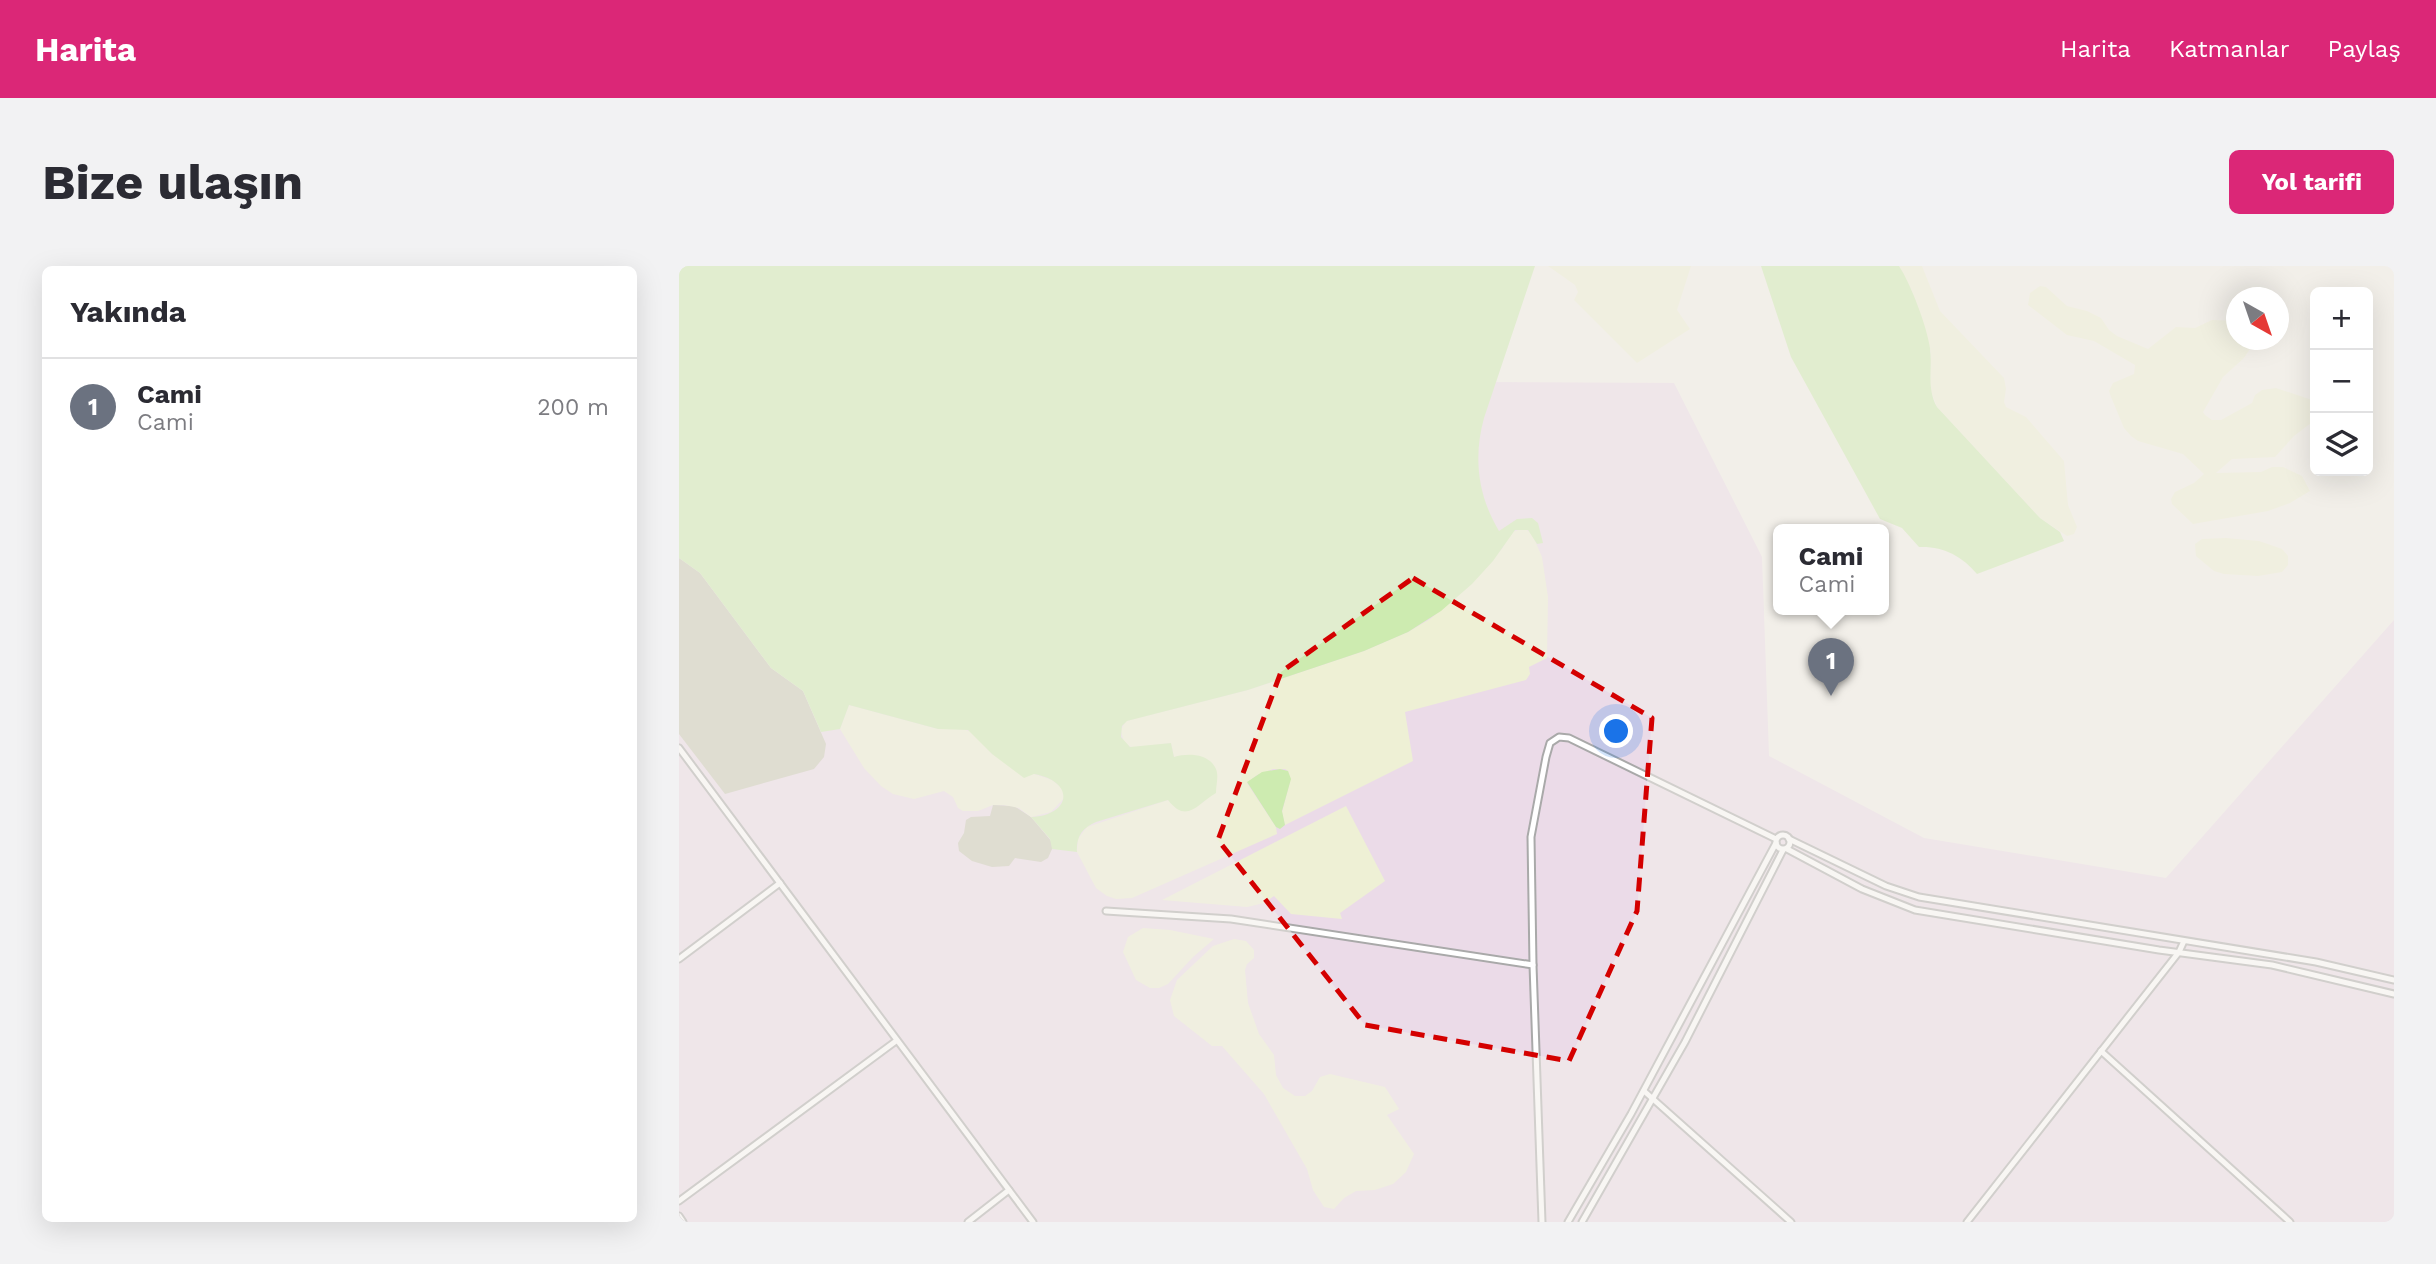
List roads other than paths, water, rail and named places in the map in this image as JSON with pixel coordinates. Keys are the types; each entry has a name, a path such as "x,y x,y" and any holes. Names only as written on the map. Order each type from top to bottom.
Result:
{"street":[{"path":"1542,1222 1531,836 1543,768 1549,747 1556,738 1569,738 1776,841 1778,848 1785,849 1862,889 1915,910 2272,965 2394,994"},
{"path":"679,748 1033,1222"},
{"path":"1568,1222 1644,1091 1776,841 1783,835 1875,881 1908,894 2316,962 2394,980"},
{"path":"1582,1222 1685,1042 1790,844 1789,839"},
{"path":"679,959 780,883"},
{"path":"1106,911 1231,919 1533,965"},
{"path":"1967,1222 2179,952 2184,941"},
{"path":"679,1201 896,1041"},
{"path":"2101,1051 2290,1222"},
{"path":"1644,1091 1791,1222"},
{"path":"968,1222 1009,1190"},
{"path":"679,1216 683,1222"}],"place":[{"name":"Cami","path":"1831,696"}]}
